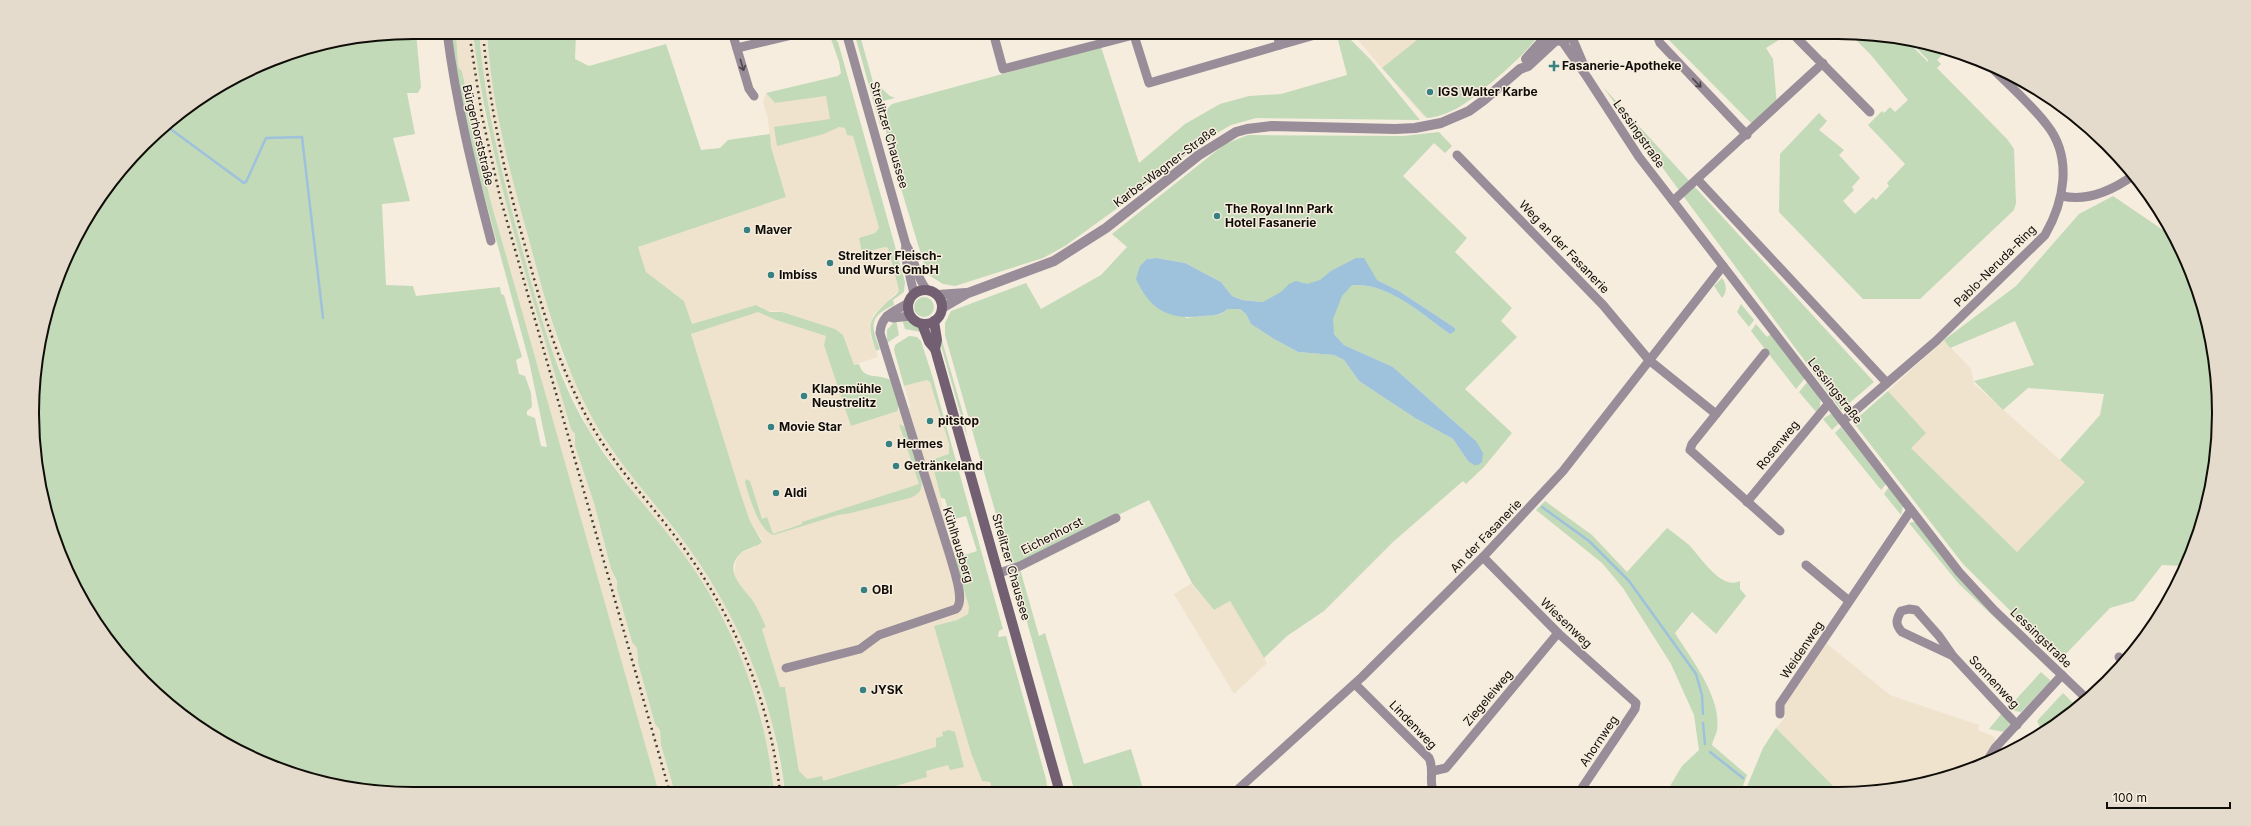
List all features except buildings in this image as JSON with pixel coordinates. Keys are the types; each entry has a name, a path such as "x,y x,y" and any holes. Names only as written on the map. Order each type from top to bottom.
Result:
{"main road":[{"path":"927,290 938,295 942,308 940,315 934,321 922,324 910,316 908,303 914,294 927,290"},
{"name":"Strelitzer Chaussee","path":"934,321 937,340 935,350"},
{"name":"Strelitzer Chaussee","path":"922,324 929,342 935,350 1058,787"}],"street":[{"name":"Bürgerhorststraße","path":"448,39 454,88 463,132 491,241"},
{"path":"734,39 749,89 754,96"},
{"path":"737,48 775,39"},
{"name":"Strelitzer Chaussee","path":"848,39 906,245 911,253 921,282 927,290"},
{"path":"995,39 1003,70 1115,39"},
{"path":"1135,39 1149,83 1301,39"},
{"path":"1278,39 1280,45"},
{"name":"Karbe-Wagner-Straße","path":"942,308 968,293 1054,261 1106,228 1199,155 1236,132 1246,129 1272,126 1395,129 1429,127 1469,111 1520,69 1541,39"},
{"name":"Karbe-Wagner-Straße","path":"1520,69 1528,66 1562,39"},
{"name":"Lessingstraße","path":"1573,39 1588,77 1639,157 1959,572 1994,610 2083,695"},
{"path":"1659,39 1660,43 1747,135"},
{"path":"1798,39 1870,112"},
{"name":"Lessingstraße","path":"1559,41 1579,68 1588,77"},
{"path":"1673,201 1747,135 1821,61"},
{"name":"Pablo-Neruda-Ring","path":"1843,421 1936,341 2045,235 2055,216 2062,196 2062,166 2058,147 2051,130 2002,77"},
{"name":"Weg an der Fasanerie","path":"1457,155 1604,305 1649,360"},
{"path":"2062,196 2082,198 2098,194 2122,184 2129,178"},
{"path":"1698,180 1887,383"},
{"name":"Strelitzer Chaussee","path":"906,245 905,255 914,294"},
{"name":"An der Fasanerie","path":"1240,787 1355,684 1483,557 1588,442 1649,360 1723,266"},
{"name":"Karbe-Wagner-Straße","path":"938,295 968,293"},
{"path":"908,303 891,311 887,316 893,318 910,316"},
{"name":"Kühlhausberg","path":"786,668 860,649 879,635 956,609 960,603 960,592 950,556 881,339 880,327 887,316"},
{"path":"1765,353 1692,444 1690,450 1780,531"},
{"path":"1649,360 1716,414"},
{"name":"Rosenweg","path":"1747,502 1829,403"},
{"name":"Weidenweg","path":"1780,714 1780,704 1911,510"},
{"name":"Eichenhorst","path":"999,573 1020,566 1116,518"},
{"name":"Wiesenweg","path":"1483,557 1558,633 1636,703"},
{"path":"1806,565 1849,601"},
{"name":"Sonnenweg","path":"1953,656 1902,632 1897,626 1896,619 1901,611 1909,609 1916,610 1939,636 1953,656 2017,725"},
{"name":"Ziegeleiweg","path":"1433,771 1446,768 1558,633"},
{"path":"1991,754 1994,748 2062,675"},
{"name":"Lindenweg","path":"1355,684 1429,758 1433,771 1432,787"},
{"name":"Ahornweg","path":"1583,787 1635,709 1636,703"}],"shaded area":[{"path":"456,39 474,39 485,116 504,196 571,429 575,434 575,446 594,503 611,569 617,582 617,589 632,642 637,648 638,663 655,724 660,730 661,745 673,787 657,787 596,577 490,199 458,66"},
{"path":"480,39 487,39 489,62 501,133 536,268 562,355 609,446 689,548 720,595 735,622 748,649 771,716 784,787 773,787 768,750 757,703 728,626 682,553 634,493 589,430 553,353 539,311 501,169 485,95"},
{"name":"IGS Walter Karbe","path":"1357,39 1518,39 1424,117"},
{"path":"766,93 775,103 841,94 879,228 875,233 859,238 862,253 885,247 888,248 899,290 873,315 870,335 878,357 854,365 843,335 782,312 765,310 756,305 692,324 684,301 646,272 638,247 786,197 771,147 768,119 763,102"},
{"path":"758,311 776,320 826,336 851,426 911,407 904,386 927,380 930,382 949,444 950,454 928,461 934,471 943,507 941,508 969,607 968,614 957,620 935,626 971,753 982,781 990,782 991,787 802,787 785,687 780,687 762,629 766,626 753,602 734,576 736,560 741,553 761,544 762,540 750,521 741,495 691,334"},
{"path":"1944,340 1971,369 1974,384 2085,482 2017,552 1911,448 1888,391"},
{"path":"1192,583 1214,610 1230,601 1267,663 1234,694 1174,594"},
{"path":"1826,643 1890,695 1979,725 1978,730 1993,736 1996,741 1987,756 1935,774 1887,784 1834,787 1776,728 1786,716 1782,708"}],"green space":[{"path":"417,39 421,87 418,93 407,93 415,134 393,138 410,201 382,204 386,285 413,286 416,296 500,287 501,294 504,295 522,357 516,360 519,374 525,376 531,393 532,407 527,411 527,415 535,418 541,446 547,447 529,361 463,117 452,39 456,39 458,66 462,72 490,199 657,787 389,786 340,780 270,759 226,737 185,710 166,694 132,660 116,641 89,600 67,556 52,510 42,462 39,413 42,364 46,340 59,293 67,270 89,226 116,185 132,166 166,132 185,116 226,89 270,67 293,59 340,46 364,42"},
{"path":"474,39 480,39 490,116 509,198 536,299 558,367 578,411 600,448 622,478 670,536 700,578 717,606 744,666 755,696 770,760 773,787 673,787 661,745 660,730 655,724 638,663 637,648 632,642 617,589 617,581 611,569 594,503 575,446 575,434 571,429 514,232 501,183 480,83"},
{"path":"488,39 576,39 575,59 589,66 666,44 701,150 720,148 728,140 770,134 771,147 786,197 638,247 646,272 684,301 692,324 756,305 770,312 782,312 835,329 843,335 854,365 859,364 864,373 868,375 890,380 898,405 898,411 851,426 824,345 826,336 776,320 758,312 691,334 741,495 750,521 762,542 741,553 733,566 734,572 736,578 755,604 766,627 762,629 780,687 785,687 799,771 807,779 822,776 823,781 936,747 936,738 943,736 942,732 949,730 955,732 964,767 950,770 948,765 926,771 927,777 892,787 784,787 773,727 764,695 753,664 724,604 688,547 608,444 586,406 575,383 549,312 508,163 497,111"},
{"path":"831,39 835,39 838,42 905,282 904,292 893,300 894,305 880,314 874,322 875,334 880,349 876,351 871,335 871,323 876,313 896,295 899,290 888,248 885,247 862,253 859,238 875,233 879,228 853,136 847,135 845,128 839,127 824,134 777,146 774,127 830,119 826,96 775,103 766,93 838,76 841,73"},
{"path":"856,39 861,39 882,114 880,125"},
{"path":"1337,39 1350,39 1370,59 1420,120 1256,118 1231,125 1207,139 1119,207 1065,246 1043,258 955,286 943,284 927,274 886,139 887,109 892,104 1101,47 1139,163 1185,124 1220,104 1249,96 1281,94 1347,75"},
{"name":"IGS Walter Karbe","path":"1418,39 1536,39 1517,59 1471,99 1460,107 1451,111 1427,118 1382,68"},
{"path":"1668,39 1780,39 1766,48 1773,59 1777,106 1755,127"},
{"path":"1856,40 1887,42 1912,46 1928,62 1928,60 1916,47 1943,54 1937,60 1941,64 1937,68 2007,139 2014,149 2016,203 2014,210 1920,299 1863,299 1779,212 1780,154 1819,113 1827,121 1819,130 1844,150 1839,155 1860,178 1852,187 1854,190 1843,201 1855,214 1873,197 1876,200 1889,186 1887,183 1905,164 1868,125 1882,111 1884,113 1890,107 1895,112 1908,100 1871,55"},
{"path":"879,86 890,96 895,98 883,101"},
{"path":"1603,87 1874,382 1841,410"},
{"path":"1439,132 1452,146 1445,153 1434,143 1403,176 1467,238 1455,252 1512,308 1501,321 1517,337 1465,389 1512,433 1484,467 1466,484 1463,481 1393,542 1324,611 1287,636 1264,658 1230,601 1214,610 1192,583 1149,500 1011,567 945,335 945,323 951,311 1026,283 1041,309 1101,275 1127,247 1112,234 1225,144 1248,135 1404,136","holes":["1157,258 1185,263 1221,282 1232,296 1242,300 1263,302 1334,334 1344,345 1393,367 1476,441 1478,465 1468,461 1453,439 1415,418 1359,381 1344,360 1334,355 1298,352 1251,324 1246,314 1240,309 1226,309 1221,314 1186,318 1147,259","1377,280 1399,291 1455,328 1450,334 1416,309 1392,294 1366,286 1352,285"]},
{"path":"2113,196 2164,229 2184,270 2205,340 2211,389 2211,437 2205,486 2192,533 2179,566 2162,565 2134,601 2110,608 2060,660 1963,564 1853,422 1888,391 1926,433 1911,448 2017,552 2085,482 2060,460 2100,415 2104,394 2028,388 2003,410 1974,381 2034,365 2015,321 1950,348 1944,340 2016,286 2079,214"},
{"path":"1722,278 1726,288 1725,294 1722,298 1714,286"},
{"path":"920,297 928,297 934,303 934,311 928,317 920,317 914,311 914,303"},
{"path":"1741,304 1754,320 1749,327 1737,312"},
{"path":"902,319 914,322 921,332 905,329"},
{"path":"896,320 899,335 887,343 887,330"},
{"path":"1756,324 1767,337 1772,333 1806,377 1796,389 1751,331"},
{"path":"938,335 941,337 964,417 967,437"},
{"path":"909,336 917,337 921,341 932,375 1003,629 999,631 998,637 1006,636 1047,787 991,787 990,782 982,781 971,753 934,626 957,620 968,614 969,607 955,558 977,551 966,516 951,520 945,499 941,498 934,471 931,472 928,461 949,454 949,444 930,382 927,380 904,386 894,350 895,345"},
{"path":"1809,380 1818,392 1820,400 1817,413 1799,392"},
{"path":"1832,413 1839,423 1832,430 1823,419"},
{"path":"899,424 905,427 919,467 922,482 920,491 917,494 910,498 838,515 774,535 769,532 759,521 745,482 746,479 750,481 762,519 767,517 773,534 802,524 802,522 919,484"},
{"path":"1841,427 1886,484 1881,490 1835,433"},
{"path":"1889,487 1903,506 1901,515 1884,494"},
{"path":"1545,501 1592,535 1627,572 1667,528 1689,545 1718,577 1733,583 1740,581 1740,589 1746,596 1716,634 1692,612 1675,633 1697,666 1715,705 1717,730 1712,745 1747,775 1743,786 1744,787 1669,787 1682,766 1699,750 1694,715 1671,664 1623,588 1602,563 1536,510"},
{"path":"1917,522 2053,671 2053,673 1959,584 1909,523"},
{"path":"1020,569 1039,636 1045,633 1084,764 1131,749 1142,787 1073,787 1013,572"},
{"path":"2041,672 2050,680 2049,683 2021,712 2015,711 2009,707"},
{"path":"2063,693 2074,704 2040,728 2037,721"},
{"path":"2002,713 2010,725 2004,732 1989,729"},
{"path":"1776,728 1834,787 1747,787 1763,748"}],"water":[{"path":"1157,258 1185,263 1221,282 1232,296 1242,300 1263,302 1281,292 1289,284 1296,281 1307,284 1320,280 1331,271 1356,258 1364,258 1377,280 1399,291 1455,328 1455,331 1450,334 1416,309 1392,294 1366,286 1352,285 1342,296 1333,319 1334,334 1344,345 1393,367 1476,441 1483,453 1482,462 1478,465 1474,465 1468,461 1453,439 1415,418 1359,381 1344,360 1334,355 1298,352 1251,324 1246,314 1240,309 1227,309 1216,315 1191,317 1180,316 1162,311 1148,299 1136,279 1140,266 1147,259"}],"waterway":[{"path":"170,129 244,183 246,182 266,138 302,137 323,318"},
{"path":"1542,507 1589,541 1629,581 1696,674 1702,695 1703,714"},
{"path":"1703,723 1705,744"},
{"path":"1710,752 1743,778"}],"railway":[{"path":"470,39 482,116 500,197 668,787"},
{"path":"484,39 489,88 505,171 546,320 562,364 571,386 603,444 686,551 704,578 736,636 749,666 769,728 779,787"}],"place":[{"name":"Fasanerie-Apotheke","path":"1554,66"},
{"name":"IGS Walter Karbe","path":"1430,92"},
{"name":"The Royal Inn Park Hotel Fasanerie","path":"1217,216"},
{"name":"Maver","path":"747,230"},
{"name":"Strelitzer Fleisch- und Wurst GmbH","path":"830,263"},
{"name":"Imbíss","path":"771,275"},
{"name":"Klapsmühle Neustrelitz","path":"804,396"},
{"name":"pitstop","path":"930,421"},
{"name":"Movie Star","path":"771,427"},
{"name":"Hermes","path":"889,444"},
{"name":"Getränkeland","path":"896,466"},
{"name":"Aldi","path":"776,493"},
{"name":"OBI","path":"864,590"},
{"name":"JYSK","path":"863,690"}]}
